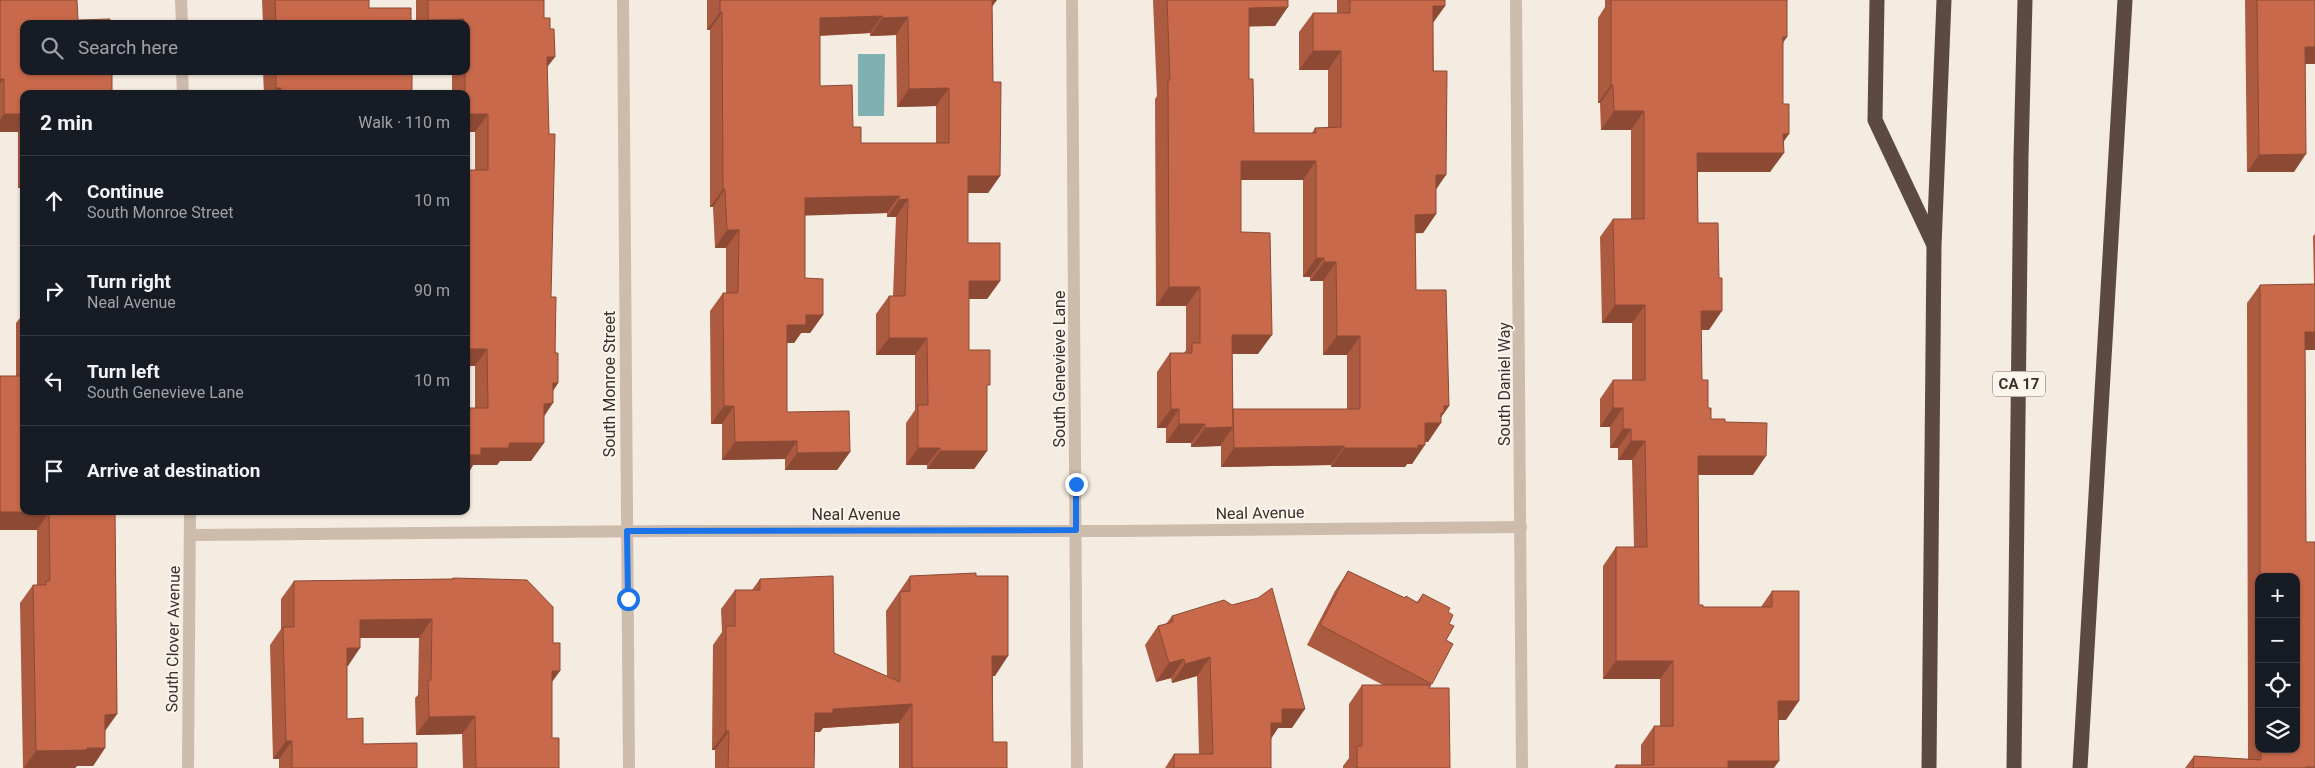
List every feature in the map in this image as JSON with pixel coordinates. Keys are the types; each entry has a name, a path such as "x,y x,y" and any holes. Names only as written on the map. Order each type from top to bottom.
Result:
{"highway":[{"path":"1877,0 1875,120 1934,246"},
{"path":"1929,768 1934,246 1944,0"},
{"name":"CA 17","path":"2014,768 2021,158 2025,0"},
{"path":"2080,768 2125,0"}],"street":[{"path":"181,0 182,20"},
{"name":"South Monroe Street","path":"623,0 629,768"},
{"name":"South Genevieve Lane","path":"1072,0 1077,768"},
{"name":"South Daniel Way","path":"1516,0 1522,768"},
{"path":"182,75 183,90"},
{"name":"South Clover Avenue","path":"188,768 190,515"},
{"name":"Neal Avenue","path":"190,535 1521,527"}],"water":[{"path":"858,54 885,54 884,116 858,116"}],"building":[{"path":"0,0 77,0 78,20 20,20 20,75 112,75 112,90 20,90 20,114 4,114 4,79 0,79"},
{"path":"275,0 369,0 369,8 411,8 411,20 276,20"},
{"path":"428,0 544,0 544,18 550,18 550,29 554,29 555,57 547,57 549,134 555,134 551,297 556,297 555,353 558,353 558,383 553,383 553,403 544,404 544,443 509,443 509,448 481,448 481,455 470,455 470,408 488,408 487,349 470,349 470,170 488,170 488,114 470,114 470,90 465,90 465,75 470,75 470,20 428,20"},
{"path":"720,0 992,0 993,82 1001,82 1000,176 968,176 968,243 1000,243 1000,281 969,281 969,350 990,350 990,385 987,385 987,451 940,451 940,448 918,448 918,405 928,405 927,338 889,338 889,296 905,296 908,199 899,200 899,196 805,198 805,278 823,279 823,315 806,315 806,325 787,325 787,412 849,411 850,452 797,453 797,441 735,442 734,406 724,406 723,293 738,293 739,230 727,230 725,189 723,189 722,12 720,12","holes":["882,16 882,18 908,17 909,89 949,88 949,143 861,143 861,127 853,127 852,85 820,86 820,18"]},
{"path":"1167,0 1288,0 1288,7 1249,8 1249,79 1253,79 1254,133 1316,133 1315,128 1341,127 1341,51 1313,51 1313,13 1350,13 1350,0 1445,0 1445,6 1433,6 1433,71 1447,71 1446,175 1436,175 1436,214 1415,215 1416,290 1446,290 1449,406 1444,406 1444,413 1441,413 1441,423 1425,423 1425,445 1418,445 1418,448 1344,448 1344,446 1234,448 1233,409 1360,409 1360,336 1337,336 1336,262 1324,262 1324,258 1316,258 1316,161 1241,161 1241,232 1270,233 1272,335 1232,335 1233,427 1205,428 1205,424 1179,424 1179,409 1171,409 1170,353 1192,353 1192,343 1200,343 1200,287 1169,287 1168,80 1170,80"},
{"path":"1611,0 1787,0 1787,37 1783,37 1783,104 1789,104 1789,134 1783,134 1784,153 1697,153 1698,223 1718,223 1719,278 1722,278 1722,311 1701,311 1702,380 1708,380 1708,408 1711,408 1711,419 1725,419 1725,422 1767,423 1766,456 1698,456 1699,605 1703,605 1703,607 1772,607 1772,591 1799,591 1799,701 1778,701 1779,761 1728,761 1728,768 1617,768 1616,765 1654,765 1654,726 1673,726 1673,661 1616,661 1616,547 1647,547 1645,441 1631,441 1631,429 1623,429 1623,408 1613,408 1613,380 1645,380 1645,305 1615,305 1613,219 1644,219 1644,111 1614,111 1613,85 1611,85"},
{"path":"2257,0 2315,0 2315,47 2305,47 2306,154 2259,155"},
{"path":"110,19 110,20 78,20"},
{"path":"276,75 412,75 412,90 281,90 281,88 276,88"},
{"path":"2315,284 2315,332 2305,332 2306,542 2315,542 2315,767 2193,768 2194,756 2261,760 2261,753 2300,753 2300,573 2260,573 2260,285"},
{"path":"0,376 20,376 20,512 0,512"},
{"path":"49,515 115,515 117,714 105,715 105,748 36,751 33,585 46,585 46,581 50,581"},
{"path":"1348,571 1418,603 1423,594 1450,608 1448,612 1453,615 1449,624 1454,626 1446,640 1453,644 1432,684 1320,625"},
{"path":"976,573 976,576 1008,576 1008,656 992,656 993,742 1007,742 1007,768 912,768 912,704 833,709 833,713 815,713 814,768 728,768 729,731 726,731 726,626 735,626 735,590 760,590 760,579 833,576 834,653 900,682 900,592 910,591 910,576"},
{"path":"453,578 527,580 553,607 553,643 560,643 560,671 552,671 552,738 559,738 559,768 476,768 475,716 429,717 428,680 431,680 432,619 360,620 360,648 347,648 347,719 363,718 363,744 417,743 417,768 292,768 292,741 286,741 283,627 294,627 294,581"},
{"path":"1272,588 1305,709 1282,709 1282,723 1271,723 1271,768 1174,768 1174,754 1213,754 1210,657 1185,664 1184,659 1169,663 1158,626 1173,622 1172,616 1224,600 1232,605 1258,598"},
{"path":"1362,685 1431,685 1429,688 1449,688 1450,768 1357,768 1357,746 1362,746"}],"route":[{"path":"628,599 627,531 1076,530 1076,484"}]}
